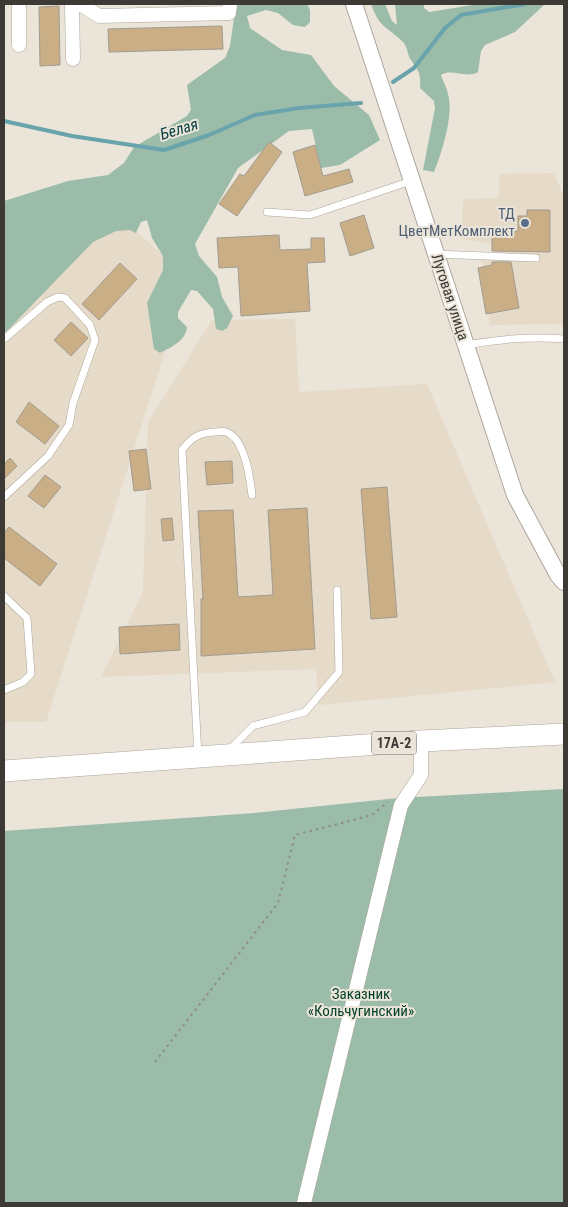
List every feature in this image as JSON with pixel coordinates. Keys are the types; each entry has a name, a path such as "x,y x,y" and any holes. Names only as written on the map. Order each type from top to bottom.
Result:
{"main road":[{"name":"17А-2","path":"4,770 421,741 564,734"}],"street":[{"path":"19,4 19,45"},
{"path":"72,4 73,59"},
{"path":"80,4 99,16 229,13 230,4"},
{"name":"Луговая улица","path":"354,4 515,495 558,575 564,582"},
{"path":"304,1203 401,805 421,775 421,741"}],"lane":[{"path":"267,212 310,215 412,180"},
{"path":"436,254 536,258"},
{"path":"4,339 40,307 58,297 65,298 90,325 95,340 73,404 69,425 48,456 4,497"},
{"path":"466,345 495,340 535,337 564,339"},
{"path":"198,756 182,450 192,437 204,432 226,432 236,439 244,454 252,495"},
{"path":"224,755 252,726 305,712 340,672 337,590"},
{"path":"4,596 27,618 31,674 23,682 4,690"}],"path":[{"path":"155,1062 278,903 295,835 372,815 393,798"}],"shaded area":[{"path":"554,173 564,198 564,324 490,325 481,260 497,256 495,244 461,239 463,199 498,198 500,174"},
{"path":"114,212 189,278 46,722 4,722 4,320"},
{"path":"295,319 299,392 427,384 555,682 319,705 316,669 101,677 143,592 148,422 212,320"}],"green space":[{"path":"236,4 307,4 310,10 310,22 305,27 293,25 278,13 266,10 247,16 250,28 282,50 311,55 334,86 369,115 380,140 340,165 321,168 312,129 289,131 238,168 195,244 199,256 217,277 222,297 233,316 227,328 222,331 216,329 213,309 197,291 191,290 178,312 178,318 187,327 184,336 177,343 160,353 154,349 147,303 163,270 163,256 152,238 147,220 141,222 136,233 130,230 116,231 93,242 4,334 4,201 68,181 108,175 124,163 134,147 187,116 191,110 187,85 225,58 230,46"},
{"path":"371,4 385,4 392,21 397,25 395,4 424,4 424,8 429,12 479,4 545,4 515,32 485,45 481,51 478,72 473,74 445,73 441,75 447,92 449,112 444,144 434,172 423,170 435,108 434,101 420,88 419,73 410,58 405,44 381,23"},
{"name":"Заказник «Кольчугинский»","path":"564,789 564,1203 4,1203 4,831 254,813 398,798"}],"building":[{"path":"59,6 60,65 40,66 39,7"},
{"path":"222,26 223,49 109,52 108,29"},
{"path":"269,142 282,152 237,216 219,204 240,174 244,176"},
{"path":"315,145 323,176 349,169 353,182 305,196 293,152"},
{"path":"527,210 550,210 550,252 492,251 492,231 518,231 518,216 527,216"},
{"path":"364,215 374,248 350,256 340,223"},
{"path":"279,235 280,250 311,249 311,238 324,238 325,262 307,263 310,311 241,316 238,267 219,268 217,238"},
{"path":"492,262 511,262 519,308 486,314 478,268 492,265"},
{"path":"120,263 137,279 99,320 82,304"},
{"path":"71,322 88,338 71,356 54,340"},
{"path":"29,402 59,426 45,444 16,422"},
{"path":"146,449 151,489 134,491 129,451"},
{"path":"10,458 17,466 4,479 4,464"},
{"path":"232,461 233,483 207,485 205,462"},
{"path":"45,475 61,487 44,508 28,496"},
{"path":"387,487 397,617 371,619 361,489"},
{"path":"307,508 315,649 201,656 201,599 203,599 198,511 233,510 238,597 273,595 268,510"},
{"path":"172,518 174,540 163,541 161,519"},
{"path":"9,527 57,564 40,586 4,558 4,533"},
{"path":"179,624 180,650 120,654 119,627"}],"waterway":[{"name":"Белая","path":"393,82 414,68 445,28 461,15 525,4"},
{"name":"Белая","path":"4,121 72,136 164,150 209,135 255,115 299,108 361,103"}],"place":[{"name":"ТД ЦветМетКомплект","path":"525,223"}]}
